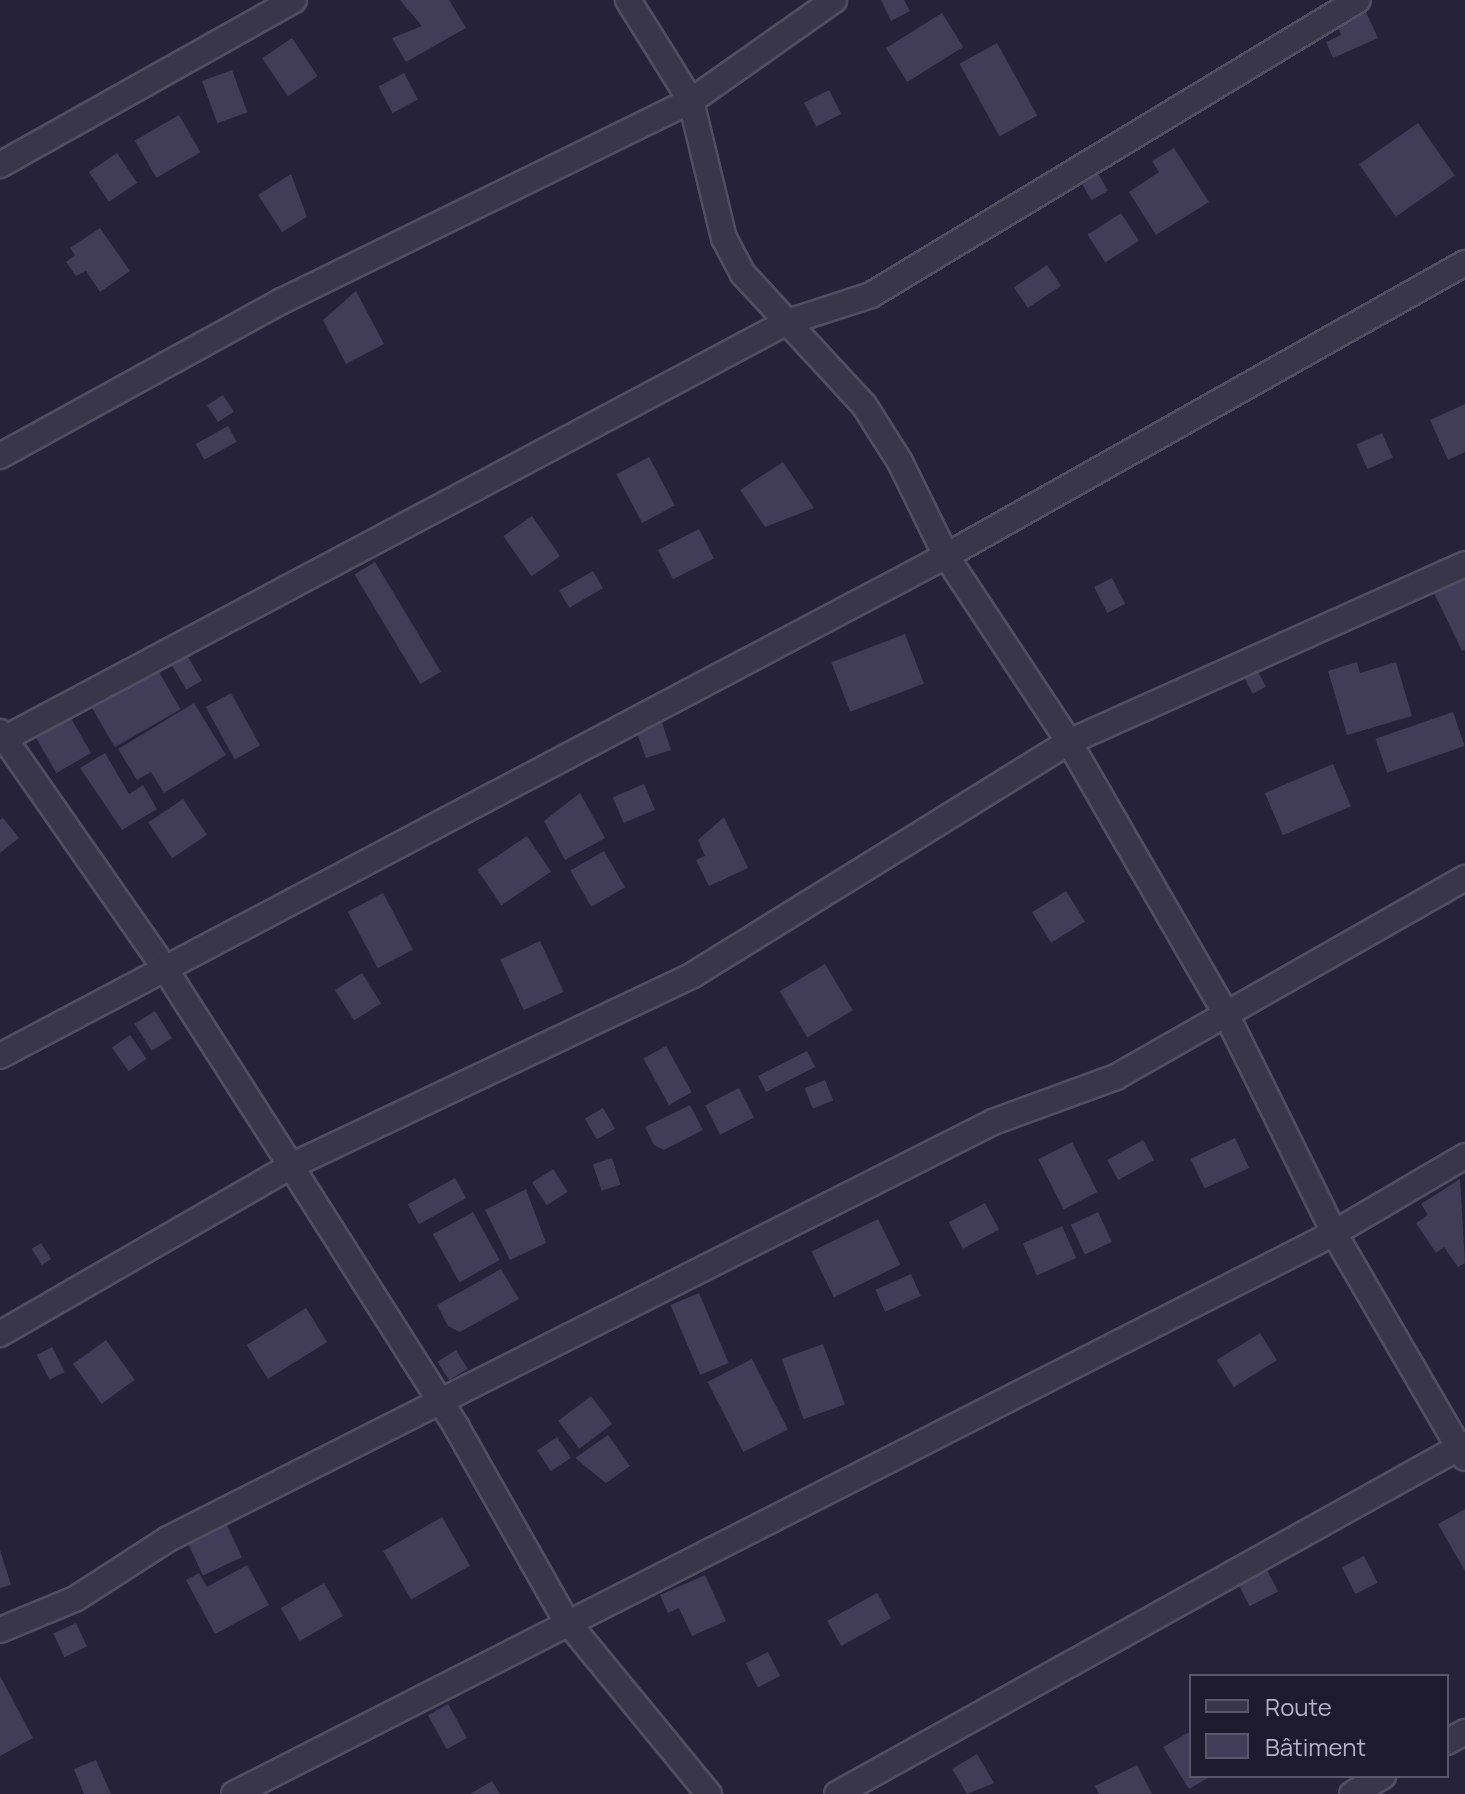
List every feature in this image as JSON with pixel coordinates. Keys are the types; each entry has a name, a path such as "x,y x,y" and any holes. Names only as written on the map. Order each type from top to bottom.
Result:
{"street":[{"path":"0,165 294,0"},
{"path":"628,0 691,101 724,238 785,323 864,405 946,556 1069,742 1224,1010 1334,1233 1463,1450 837,1794"},
{"path":"0,456 282,301 691,101 834,0"},
{"path":"709,1794 565,1619 457,1428 436,1404 291,1166 162,964 2,737 785,323 871,295 1358,0"},
{"path":"0,1056 162,964 946,556 1465,263"},
{"path":"0,1334 291,1166 693,975 1069,742 1465,564"},
{"path":"0,1630 75,1599 168,1539 993,1122 1116,1077 1224,1010 1465,878"},
{"path":"234,1794 565,1619 1334,1233 1465,1156"},
{"path":"1352,1794 1380,1778"}],"building":[{"path":"400,0 449,0 466,28 406,62 392,38 422,26"},
{"path":"881,0 904,0 910,11 891,21"},
{"path":"1364,8 1378,38 1333,58 1326,42 1341,35 1335,21"},
{"path":"942,13 963,47 907,82 886,48"},
{"path":"292,38 318,76 288,96 262,58"},
{"path":"997,43 1037,116 1000,136 959,64"},
{"path":"232,70 247,112 217,123 202,81"},
{"path":"404,73 418,99 392,113 378,87"},
{"path":"829,90 841,114 816,127 804,103"},
{"path":"179,115 200,152 156,178 135,140"},
{"path":"1418,123 1455,175 1396,217 1359,164"},
{"path":"1174,148 1209,202 1156,235 1129,192 1159,172 1152,161"},
{"path":"117,153 137,183 109,202 89,172"},
{"path":"1092,163 1108,191 1092,200 1076,173"},
{"path":"291,174 307,217 282,232 258,195"},
{"path":"1121,213 1139,241 1105,262 1087,235"},
{"path":"100,228 130,271 100,292 86,271 76,276 66,262 75,255 70,248"},
{"path":"1047,265 1061,286 1028,308 1014,287"},
{"path":"356,291 384,344 346,364 323,320"},
{"path":"223,395 234,412 218,422 207,405"},
{"path":"1465,404 1465,452 1448,460 1430,420"},
{"path":"228,426 237,442 204,460 196,444"},
{"path":"1382,433 1393,458 1367,469 1356,444"},
{"path":"649,457 675,506 642,523 616,474"},
{"path":"783,462 814,508 765,527 740,490"},
{"path":"532,516 560,556 531,576 503,536"},
{"path":"699,529 714,558 673,579 658,550"},
{"path":"375,562 441,672 420,684 354,574"},
{"path":"593,571 603,588 569,608 559,590"},
{"path":"1465,576 1465,650 1462,651 1433,591"},
{"path":"1112,578 1125,604 1107,613 1094,587"},
{"path":"905,634 924,683 850,712 831,662"},
{"path":"186,654 202,681 187,690 171,663"},
{"path":"1357,662 1360,673 1396,662 1412,716 1347,735 1328,671"},
{"path":"155,665 180,709 115,747 89,703"},
{"path":"1257,670 1266,687 1253,694 1244,677"},
{"path":"231,693 260,745 235,760 206,707"},
{"path":"194,703 226,755 164,793 151,772 137,780 118,749"},
{"path":"1453,712 1465,746 1387,773 1375,739"},
{"path":"69,715 91,753 56,773 34,735"},
{"path":"660,716 671,750 646,758 636,731"},
{"path":"105,753 129,794 143,785 157,809 122,830 80,768"},
{"path":"1333,764 1351,806 1283,835 1265,793"},
{"path":"644,784 655,810 624,823 613,797"},
{"path":"580,793 605,838 565,860 544,821"},
{"path":"183,799 207,835 172,858 148,822"},
{"path":"724,817 748,868 709,886 696,860 705,856 698,840"},
{"path":"3,818 19,838 0,853 0,820"},
{"path":"527,836 551,872 501,905 477,870"},
{"path":"604,851 625,887 591,907 570,870"},
{"path":"1066,891 1085,922 1051,943 1032,912"},
{"path":"383,893 413,950 378,968 348,912"},
{"path":"540,941 564,992 524,1010 500,960"},
{"path":"825,964 853,1010 807,1038 780,991"},
{"path":"362,973 381,1004 354,1020 335,990"},
{"path":"155,1011 172,1038 152,1051 135,1024"},
{"path":"130,1035 147,1059 129,1071 112,1048"},
{"path":"666,1046 692,1092 669,1105 643,1059"},
{"path":"807,1051 815,1067 766,1092 758,1076"},
{"path":"825,1080 833,1100 813,1109 805,1088"},
{"path":"739,1088 754,1117 720,1135 705,1105"},
{"path":"690,1105 703,1130 664,1150 654,1145 645,1127"},
{"path":"603,1108 615,1129 597,1139 585,1118"},
{"path":"1235,1138 1249,1168 1205,1189 1191,1159"},
{"path":"1143,1140 1154,1160 1118,1180 1107,1160"},
{"path":"1072,1142 1097,1192 1064,1209 1038,1159"},
{"path":"612,1158 621,1185 602,1191 593,1164"},
{"path":"553,1169 568,1192 547,1205 532,1183"},
{"path":"455,1178 466,1198 419,1224 408,1204"},
{"path":"1460,1179 1465,1263 1458,1267 1444,1247 1436,1253 1416,1223 1428,1215 1421,1204"},
{"path":"526,1189 546,1243 510,1260 485,1210"},
{"path":"985,1203 999,1229 963,1249 949,1222"},
{"path":"473,1212 500,1260 459,1282 433,1234"},
{"path":"1098,1212 1112,1242 1085,1255 1071,1225"},
{"path":"878,1219 900,1265 834,1297 811,1251"},
{"path":"1062,1226 1076,1258 1037,1275 1023,1243"},
{"path":"41,1243 51,1259 42,1265 32,1249"},
{"path":"501,1269 519,1299 460,1332 448,1326 437,1305"},
{"path":"911,1274 921,1296 885,1312 875,1290"},
{"path":"699,1293 729,1363 700,1375 670,1305"},
{"path":"306,1308 327,1342 268,1379 247,1345"},
{"path":"1260,1333 1277,1360 1234,1387 1217,1360"},
{"path":"106,1340 135,1380 102,1404 73,1364"},
{"path":"823,1344 845,1404 804,1419 782,1359"},
{"path":"52,1347 65,1372 50,1380 37,1355"},
{"path":"456,1350 468,1369 449,1380 437,1362"},
{"path":"752,1359 788,1429 743,1452 707,1382"},
{"path":"591,1396 612,1424 579,1449 558,1421"},
{"path":"608,1435 630,1466 606,1483 575,1458"},
{"path":"557,1437 571,1458 551,1471 537,1450"},
{"path":"1465,1509 1465,1571 1438,1524"},
{"path":"442,1517 470,1565 411,1599 383,1551"},
{"path":"225,1521 242,1557 203,1575 186,1539"},
{"path":"0,1550 11,1585 0,1588"},
{"path":"1364,1556 1378,1583 1355,1594 1342,1567"},
{"path":"1264,1564 1278,1592 1250,1606 1235,1579"},
{"path":"247,1565 269,1605 215,1634 186,1580 199,1573 207,1587"},
{"path":"705,1575 726,1621 692,1636 679,1608 668,1613 660,1595"},
{"path":"324,1583 343,1616 300,1641 281,1608"},
{"path":"877,1593 891,1618 841,1646 827,1621"},
{"path":"76,1623 87,1647 64,1657 53,1634"},
{"path":"768,1652 780,1676 758,1687 746,1663"},
{"path":"0,1676 33,1738 0,1756"},
{"path":"448,1704 467,1738 447,1749 428,1715"},
{"path":"1189,1732 1189,1778 1208,1778 1189,1789 1163,1747"},
{"path":"977,1754 994,1783 967,1794 952,1769"},
{"path":"96,1760 111,1794 84,1794 74,1769"},
{"path":"1137,1765 1152,1794 1099,1794 1095,1786"},
{"path":"492,1781 500,1794 470,1794"}]}
